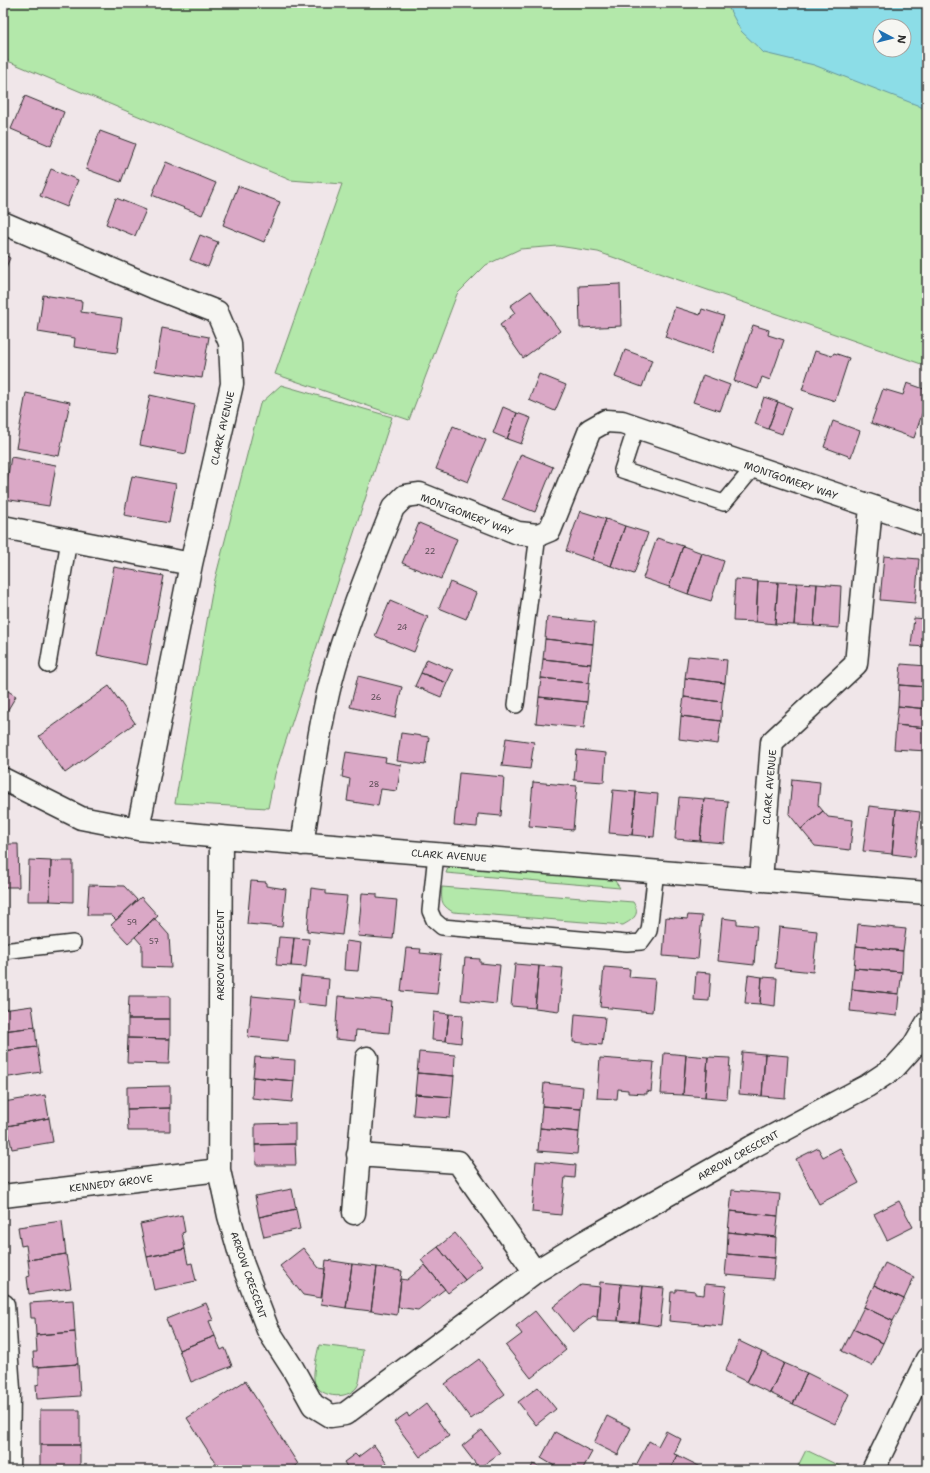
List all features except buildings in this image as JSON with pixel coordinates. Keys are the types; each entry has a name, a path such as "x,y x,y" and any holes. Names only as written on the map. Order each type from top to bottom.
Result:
{"street":[{"name":"CLARK AVENUE","path":"3,223 153,287 217,312 230,344 232,384 191,564 138,829"},
{"name":"MONTGOMERY WAY","path":"302,844 330,686 349,620 393,508 406,496 420,494 518,533 538,535 550,530 590,430 606,421 622,422 927,526"},
{"name":"CLARK AVENUE","path":"761,880 772,742 856,664 871,507"},
{"path":"3,527 191,564"},
{"name":"CLARK AVENUE","path":"3,779 81,818 138,829 302,844 927,893"},
{"name":"ARROW CRESCENT","path":"220,837 218,1170 243,1265 268,1330 293,1369 313,1405 331,1416 345,1414 535,1272 586,1241 752,1148 867,1086 894,1068 913,1047 927,1023"},
{"path":"354,1213 367,1058"},
{"path":"358,1155 458,1162 535,1272"},
{"name":"KENNEDY GROVE","path":"3,1196 218,1170"},
{"path":"3,1305 9,1389 8,1470"},
{"path":"873,1470 927,1359"}],"lane":[{"path":"636,427 622,470 724,503 754,467"},
{"path":"516,704 538,535"},
{"path":"48,665 68,540"},
{"path":"436,854 430,911 434,920 442,927 620,942 641,942 649,931 656,871"},
{"path":"3,951 73,943"}],"green space":[{"path":"3,3 927,3 927,366 598,252 558,246 520,249 486,265 457,294 409,420 275,374 342,184 290,180 3,59"},
{"path":"281,385 392,417 275,774 268,808 175,803 213,587 260,404"},
{"path":"469,864 610,874 620,888 446,873 448,868"},
{"path":"442,887 633,902 636,913 630,921 623,925 453,912 444,905"},
{"path":"319,1345 363,1350 361,1370 357,1387 340,1396 326,1394 320,1390 314,1379 315,1362"},
{"path":"806,1450 848,1470 796,1470"}],"water":[{"path":"726,3 927,3 927,110 814,65 764,53 741,31"}]}
